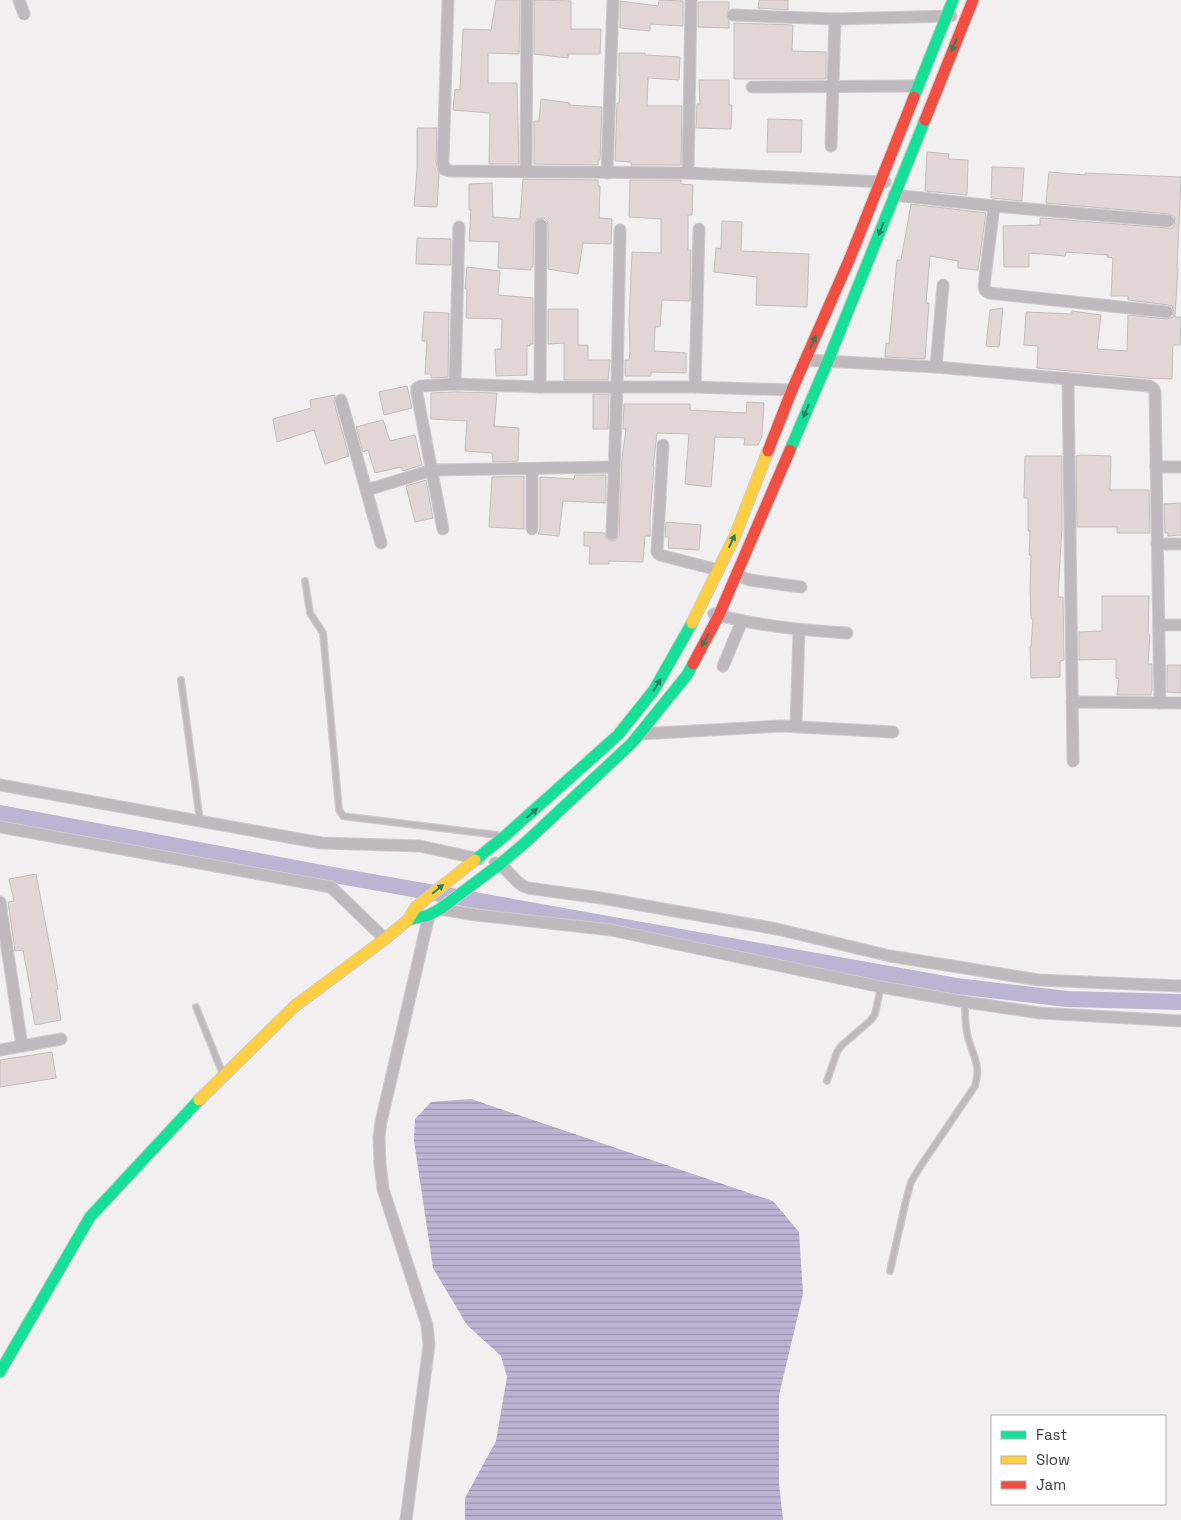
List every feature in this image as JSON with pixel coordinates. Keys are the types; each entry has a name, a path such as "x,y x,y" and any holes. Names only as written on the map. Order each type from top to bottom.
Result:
{"main road":[{"path":"0,1372 90,1217 186,1111 295,1006 408,920 416,907 505,836 614,740 654,690 700,610 735,536 792,390 850,258 953,0"},
{"path":"408,920 434,912 450,902 525,843 640,734 687,675 719,615 828,361 972,0"},
{"path":"642,706 656,714"}],"street":[{"path":"19,0 24,14"},
{"path":"448,0 444,170 688,174 901,182"},
{"path":"526,172 527,0"},
{"path":"607,173 613,0"},
{"path":"688,174 691,0"},
{"path":"732,15 835,19 946,15 965,17"},
{"path":"831,146 835,19"},
{"path":"752,87 918,86"},
{"path":"894,196 1168,221"},
{"path":"994,206 984,286 985,290 989,293 1166,312"},
{"path":"540,387 541,225"},
{"path":"455,384 459,227"},
{"path":"695,387 699,229"},
{"path":"612,534 620,230"},
{"path":"936,367 942,285"},
{"path":"805,360 936,367 1149,386 1153,388 1155,392 1160,703"},
{"path":"1068,379 1073,760"},
{"path":"443,529 417,394 417,388 421,386 455,384 792,390"},
{"path":"341,400 381,543"},
{"path":"663,445 657,552 660,555 718,570"},
{"path":"367,490 432,470 614,467"},
{"path":"1156,467 1181,468"},
{"path":"532,468 532,529"},
{"path":"1157,544 1181,544"},
{"path":"737,573 750,580 801,587"},
{"path":"700,610 742,621 799,630 847,633"},
{"path":"723,666 742,621"},
{"path":"1158,625 1181,625"},
{"path":"796,726 799,630"},
{"path":"1072,702 1181,703"},
{"path":"640,734 764,726 893,732"},
{"path":"0,785 321,843 420,846 500,864 518,883 528,888 601,898 776,928 890,956 1046,981 1181,986"},
{"path":"0,827 331,887 385,939"},
{"path":"0,902 22,1046"},
{"path":"406,1520 429,1335 383,1189 379,1137 380,1122 434,912 611,930 881,987 964,1002 1040,1013 1181,1021"},
{"path":"0,1050 62,1039"}],"lane":[{"path":"305,581 310,613 323,633 339,810 344,816 505,836"},
{"path":"181,680 200,822"},
{"path":"827,1081 841,1046 871,1020 875,1014 881,987"},
{"path":"890,1271 906,1200 912,1182 920,1166 975,1086 978,1077 978,1066 967,1035 964,1002"},
{"path":"196,1007 223,1076"}],"shaded area":[{"path":"471,1099 773,1201 799,1232 803,1294 779,1395 779,1484 783,1520 465,1520 465,1498 496,1441 507,1377 501,1356 467,1325 433,1268 414,1141 415,1119 431,1102"}],"building":[{"path":"496,0 520,0 519,54 488,53 488,83 517,83 519,164 489,164 490,113 453,110 455,89 460,90 463,29 491,30"},
{"path":"534,0 571,1 571,29 601,29 600,54 568,54 568,58 534,54"},
{"path":"659,0 683,1 683,26 650,24 650,31 620,28 620,1 658,6"},
{"path":"759,0 788,0 788,10 758,8"},
{"path":"698,2 729,2 729,9 726,15 729,21 729,28 698,27"},
{"path":"734,23 793,25 792,51 826,52 826,79 734,79"},
{"path":"619,53 645,53 645,55 680,57 679,80 648,78 647,106 682,106 681,165 631,165 631,162 615,161 617,103 619,103"},
{"path":"699,80 729,80 729,105 732,105 731,129 696,128 697,104 700,104"},
{"path":"541,99 570,103 569,105 602,107 600,160 598,160 598,165 534,164 534,121 539,121"},
{"path":"768,119 802,120 801,152 767,152"},
{"path":"417,128 437,128 436,162 439,174 437,207 414,206 417,170"},
{"path":"927,152 949,154 948,159 968,160 967,195 925,191"},
{"path":"992,167 1024,168 1022,201 991,198"},
{"path":"1049,172 1085,175 1085,173 1181,177 1175,317 1181,317 1180,345 1173,345 1172,379 1037,368 1038,346 1024,345 1026,312 1072,314 1072,311 1101,315 1097,349 1127,351 1128,315 1167,319 1173,317 1174,312 1172,306 1128,300 1128,296 1111,296 1113,258 1107,257 1108,255 1066,252 1065,256 1029,253 1029,267 1004,267 1003,226 1040,225 1040,218 1167,228 1172,228 1174,225 1175,217 1169,214 1046,203"},
{"path":"523,179 598,180 598,186 600,186 599,218 612,219 611,244 583,243 578,274 548,269 548,225 544,218 537,219 534,224 533,267 531,267 531,270 498,268 499,242 469,241 471,210 469,210 469,184 492,183 493,217 520,219"},
{"path":"630,180 681,180 681,184 693,185 692,215 688,215 688,250 691,250 690,301 662,300 660,327 655,327 654,351 686,353 686,373 651,372 651,376 625,376 625,360 629,360 630,352 629,321 632,252 661,253 661,219 629,217"},
{"path":"911,204 986,213 978,270 958,268 958,261 930,256 926,303 929,303 925,359 885,357 886,343 889,344 897,260 901,260"},
{"path":"722,221 742,222 741,251 809,254 807,307 756,305 757,277 714,272 716,248 721,249"},
{"path":"417,238 451,239 451,265 416,264"},
{"path":"467,267 500,271 498,295 533,298 533,344 527,345 527,375 496,376 495,349 501,349 502,319 466,318 467,289 465,289"},
{"path":"1003,308 999,347 986,346 990,310"},
{"path":"548,309 578,309 578,345 588,345 588,360 610,360 608,380 564,380 564,343 548,344"},
{"path":"424,312 449,313 448,377 431,378 431,374 425,374 427,341 422,341"},
{"path":"407,386 412,408 384,415 379,392"},
{"path":"431,393 497,393 494,426 519,428 518,461 493,462 492,453 465,451 467,421 431,419"},
{"path":"593,394 609,394 608,429 593,429"},
{"path":"335,395 334,402 349,456 325,464 314,430 277,442 273,419 311,408 310,400"},
{"path":"747,402 764,403 762,436 758,445 744,445 745,438 715,437 711,487 685,484 689,434 657,433 653,467 650,536 645,536 643,562 609,561 609,564 589,564 590,546 584,546 584,532 605,533 606,538 611,541 616,540 619,535 622,458 626,429 623,429 624,404 690,404 690,410 746,413"},
{"path":"383,420 390,441 415,435 422,465 403,471 401,467 375,473 368,450 363,452 356,427"},
{"path":"1025,456 1062,456 1062,527 1058,597 1063,597 1064,660 1060,661 1060,677 1031,678 1030,646 1033,619 1031,619 1031,555 1029,555 1028,498 1024,498"},
{"path":"1076,456 1111,456 1110,490 1149,490 1150,533 1117,533 1117,527 1077,527"},
{"path":"575,475 606,475 606,503 563,501 559,536 538,534 540,529 540,477 574,479"},
{"path":"524,476 524,529 489,527 492,477"},
{"path":"426,480 433,518 415,522 406,486"},
{"path":"1181,503 1181,535 1168,536 1168,533 1165,533 1164,504"},
{"path":"666,522 701,525 699,550 668,548 669,537 665,537"},
{"path":"1102,596 1149,596 1148,634 1150,635 1148,664 1152,664 1151,695 1117,695 1119,679 1116,678 1116,659 1079,660 1079,632 1102,631"},
{"path":"1167,665 1181,665 1181,693 1167,692"},
{"path":"36,874 58,989 56,990 61,1020 35,1025 23,950 15,951 8,902 14,901 9,879"},
{"path":"52,1052 56,1078 0,1087 0,1060"}],"waterway":[{"path":"0,813 328,874 956,986 1067,999 1181,1002"}],"traffic: fast":[{"path":"914,97 953,0"},
{"path":"790,450 925,120"},
{"path":"475,860 505,836 618,735 654,690 692,623"},
{"path":"408,920 429,915 440,909 525,843 632,743 687,675 693,664"},
{"path":"0,1372 90,1217 199,1100"}],"traffic: slow":[{"path":"692,623 735,536 768,451"},
{"path":"199,1100 295,1006 385,939 408,920 416,907 475,860"}],"traffic: jam":[{"path":"925,120 973,0"},
{"path":"768,451 792,390 850,258 914,97"},
{"path":"693,664 719,615 790,450"}]}
